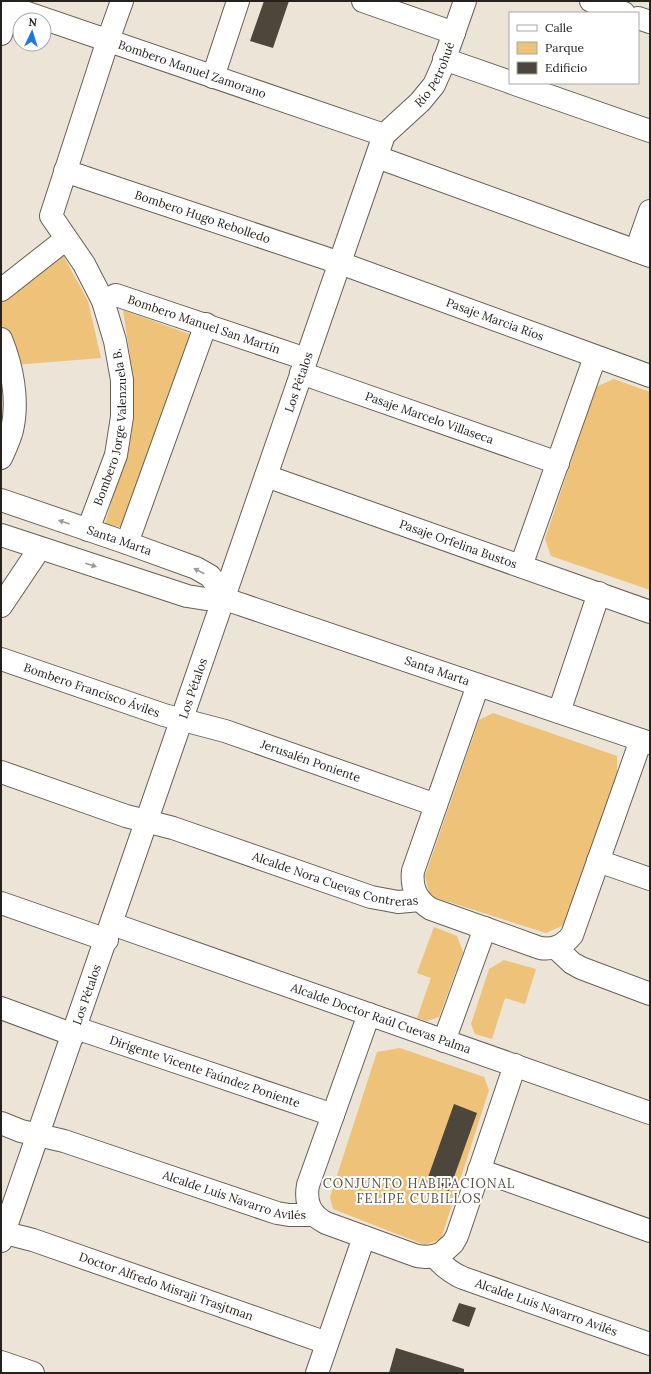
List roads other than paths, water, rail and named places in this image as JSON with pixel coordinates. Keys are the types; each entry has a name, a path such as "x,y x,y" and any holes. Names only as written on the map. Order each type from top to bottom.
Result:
{"street":[{"name":"Bombero Jorge Valenzuela B.","path":"88,530 116,455 122,417 122,380 116,341 103,301 84,264 51,216 122,1"},
{"path":"213,77 238,1"},
{"path":"363,1 454,33"},
{"name":"Río Petrohué","path":"384,135 427,94 434,85 465,1"},
{"path":"591,1 621,12"},
{"name":"Bombero Manuel Zamorano","path":"6,6 384,135"},
{"path":"1,34 6,6"},
{"path":"639,18 650,22"},
{"path":"444,59 509,82"},
{"path":"514,84 650,131"},
{"name":"Los Pétalos","path":"2,1235 110,932 384,135"},
{"path":"377,156 643,253 650,211"},
{"name":"Bombero Hugo Rebolledo","path":"65,171 340,263"},
{"path":"1,290 66,239"},
{"name":"Pasaje Marcia Ríos","path":"340,263 650,376"},
{"name":"Bombero Manuel San Martín","path":"103,301 116,295 206,324 304,366"},
{"path":"127,543 206,324"},
{"path":"1,339 12,377 14,412 12,430 1,458"},
{"path":"521,566 595,357"},
{"name":"Pasaje Marcelo Villaseca","path":"304,366 558,463"},
{"name":"Pasaje Orfelina Bustos","path":"266,476 650,612"},
{"name":"Santa Marta","path":"1,500 196,568 210,576 225,599"},
{"name":"Santa Marta","path":"1,535 187,596 225,599 645,741"},
{"path":"1,606 40,548"},
{"path":"559,712 599,593"},
{"name":"Bombero Francisco Áviles","path":"1,659 164,715 183,720"},
{"path":"420,900 413,886 413,871 478,685"},
{"name":"Jerusalén Poniente","path":"183,720 225,731 436,805"},
{"path":"645,741 598,861 572,935 563,944 556,948 572,963 581,968 650,994"},
{"name":"Alcalde Nora Cuevas Contreras","path":"1,772 126,816 173,828 371,897 398,902 420,900 431,910 540,948 556,948"},
{"path":"598,861 650,879"},
{"name":"Alcalde Doctor Raúl Cuevas Palma","path":"1,903 110,932 369,1014 650,1113"},
{"path":"444,1040 484,928"},
{"name":"Dirigente Vicente Faúndez Poniente","path":"1,1008 333,1116"},
{"path":"315,1215 308,1202 308,1185 369,1014"},
{"path":"434,1256 442,1253 448,1248 457,1236 515,1065"},
{"name":"Alcalde Luis Navarro Avilés","path":"1,1123 21,1131 64,1141 277,1213 298,1216 315,1215 326,1223 418,1256 434,1256 452,1273 463,1278 650,1344"},
{"path":"479,1170 650,1231"},
{"name":"Doctor Alfredo Misraji Trasjtman","path":"2,1235 33,1240 327,1343"},
{"path":"317,1373 364,1237"},
{"path":"1,1362 34,1373"}],"district":[{"name":"CONJUNTO HABITACIONAL FELIPE CUBILLOS","path":"419,1190"}]}
